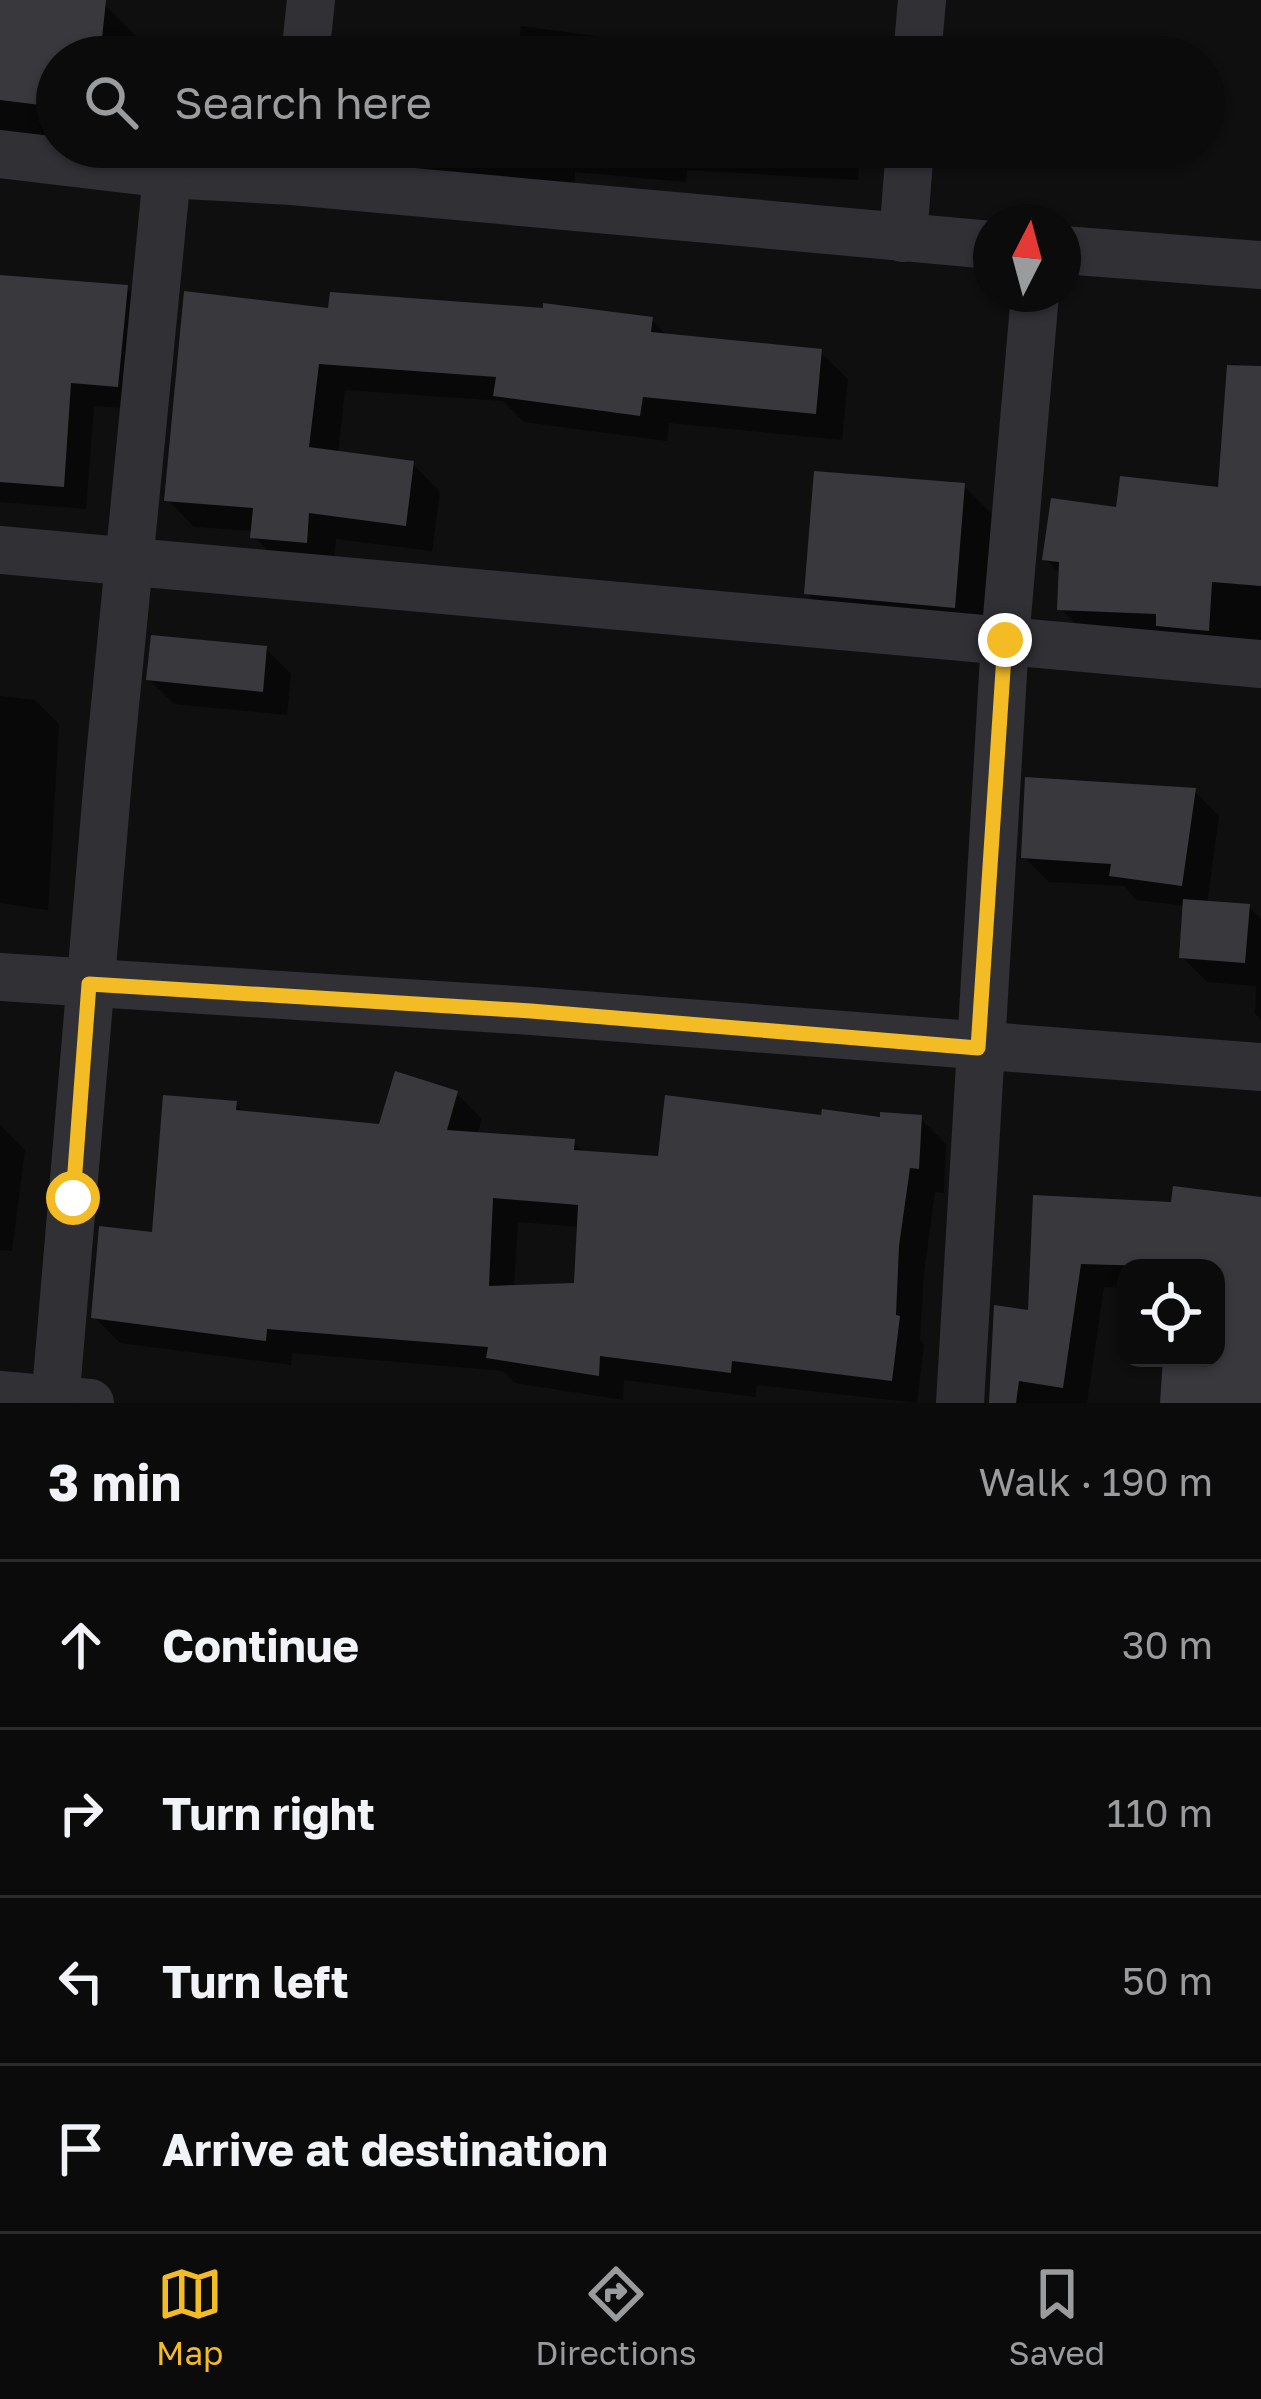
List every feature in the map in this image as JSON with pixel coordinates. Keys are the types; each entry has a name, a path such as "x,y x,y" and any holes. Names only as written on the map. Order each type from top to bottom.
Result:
{"street":[{"path":"307,36 311,0"},
{"path":"919,36 922,0"},
{"path":"0,154 36,158"},
{"path":"117,168 167,174 243,168"},
{"path":"327,168 973,244"},
{"path":"903,238 908,168"},
{"path":"0,1395 67,1402 89,984 167,174"},
{"path":"1081,251 1261,265"},
{"path":"960,1403 1005,640 1033,312"},
{"path":"0,550 1261,664"},
{"path":"0,977 531,1011 1261,1067"}],"building":[{"path":"0,0 106,0 102,36 36,36 36,104 0,100"},
{"path":"0,275 128,285 118,387 71,383 64,487 0,482"},
{"path":"184,291 328,308 330,292 543,308 543,303 653,317 651,332 822,349 816,414 643,397 640,416 493,396 496,377 319,364 309,447 414,461 406,526 309,513 307,543 250,538 253,508 164,501"},
{"path":"1227,365 1261,366 1261,586 1212,582 1209,631 1156,626 1156,614 1057,610 1059,562 1042,560 1051,498 1116,507 1120,476 1218,487"},
{"path":"814,471 965,483 955,608 804,594"},
{"path":"151,635 267,646 263,692 146,680"},
{"path":"1025,777 1196,788 1182,886 1109,876 1111,864 1021,858"},
{"path":"1183,899 1250,904 1245,963 1179,958"},
{"path":"395,1071 458,1091 447,1130 575,1139 574,1150 658,1156 665,1095 821,1115 822,1109 880,1117 880,1112 922,1115 919,1169 910,1168 899,1246 896,1315 900,1316 892,1381 732,1361 731,1373 600,1356 599,1376 486,1358 488,1347 267,1329 266,1341 91,1318 99,1226 152,1232 163,1095 237,1101 236,1110 379,1124","holes":["493,1198 578,1205 574,1283 489,1286"]},
{"path":"1173,1186 1261,1197 1261,1403 1160,1403 1162,1367 1225,1367 1225,1259 1117,1259 1117,1265 1081,1264 1063,1388 1019,1381 1016,1403 989,1403 994,1305 1028,1310 1033,1195 1171,1202"}],"route":[{"path":"73,1198 89,984 531,1011 978,1048 1005,640"}]}
